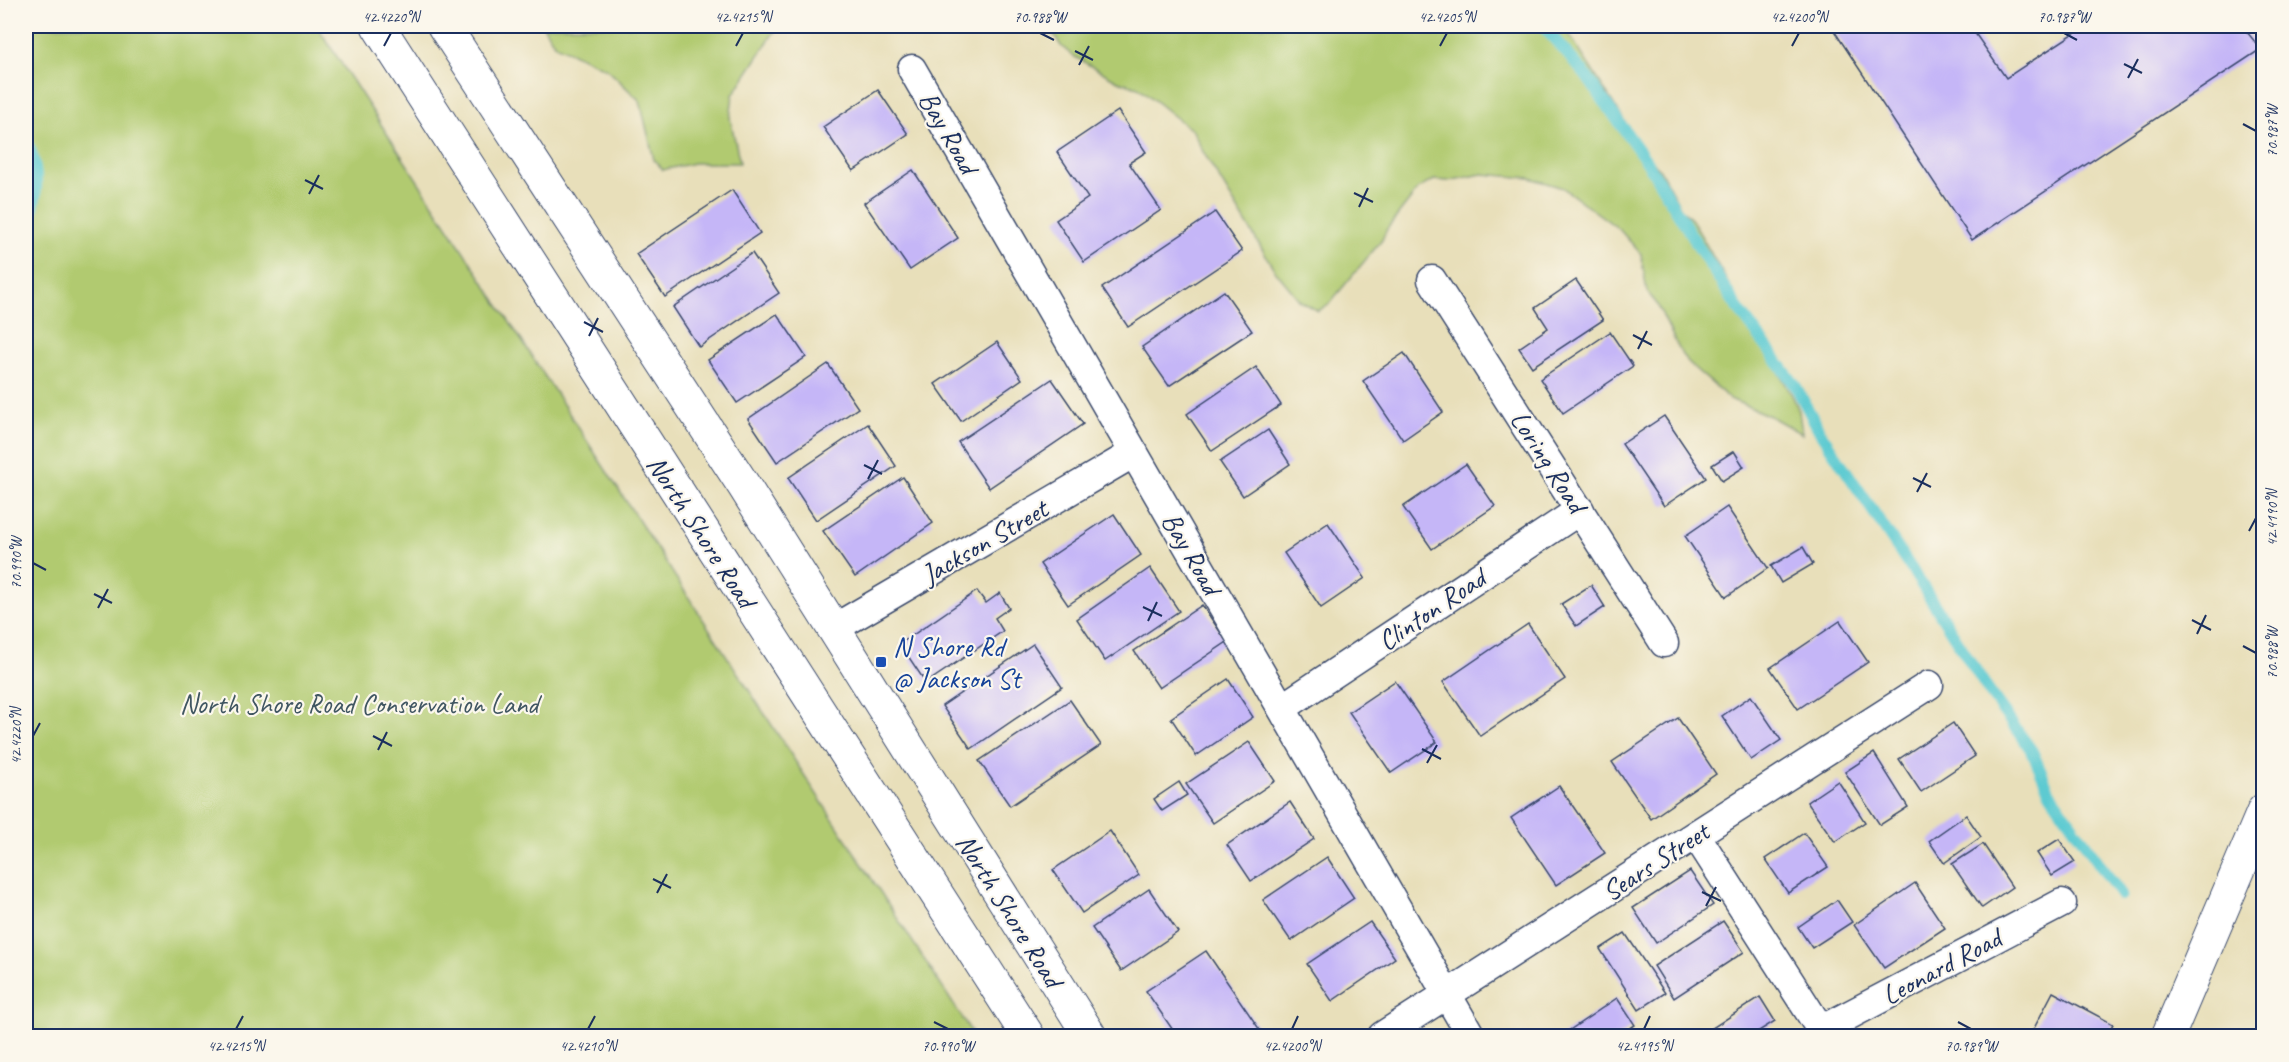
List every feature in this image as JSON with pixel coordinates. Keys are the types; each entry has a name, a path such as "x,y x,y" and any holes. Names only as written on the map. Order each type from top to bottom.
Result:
{"main road":[{"name":"North Shore Road","path":"378,26 1028,1036"},
{"name":"North Shore Road","path":"444,26 833,629 1090,1036"},
{"path":"2168,1036 2264,810"}],"street":[{"name":"Bay Road","path":"912,69 1471,1036"},
{"name":"Loring Road","path":"1432,280 1664,643"},
{"name":"Jackson Street","path":"833,629 1134,453"},
{"name":"Clinton Road","path":"1282,708 1580,510"},
{"name":"Sears Street","path":"1382,1036 1929,685"},
{"path":"1696,835 1819,1033"},
{"name":"Leonard Road","path":"1819,1033 2062,903"}],"green space":[{"name":"North Shore Road Conservation Land","path":"26,26 317,26 974,1036 26,1036"},
{"path":"543,26 778,26 733,95 730,118 740,163 694,163 663,170 654,160 640,101 607,69 555,45"},
{"path":"1049,26 1564,26 1646,155 1659,168 1682,210 1692,220 1793,397 1799,411 1802,434 1770,416 1730,399 1693,367 1682,355 1657,304 1647,292 1641,254 1619,229 1563,188 1530,178 1482,174 1448,181 1434,180 1419,188 1387,229 1382,240 1329,304 1318,311 1300,301 1274,269 1202,150 1193,131 1138,87 1118,81 1073,56 1061,46"}],"building":[{"path":"1831,26 1970,26 2006,78 2085,26 2242,26 2261,49 1972,240"},
{"path":"878,90 908,134 853,171 823,127"},
{"path":"1118,111 1146,152 1129,163 1161,210 1084,262 1056,220 1088,198 1057,152"},
{"path":"913,170 958,238 910,270 864,203"},
{"path":"732,190 760,233 665,297 636,254"},
{"path":"1215,212 1242,251 1128,327 1102,288"},
{"path":"752,253 779,293 699,347 673,307"},
{"path":"1576,280 1603,320 1532,367 1519,348 1548,328 1535,308"},
{"path":"1224,291 1252,331 1169,386 1142,347"},
{"path":"777,314 806,357 737,403 708,360"},
{"path":"1610,332 1633,366 1563,413 1540,379"},
{"path":"997,342 1022,379 961,421 935,384"},
{"path":"1404,353 1443,412 1403,440 1363,381"},
{"path":"828,364 858,408 777,462 748,419"},
{"path":"1256,367 1281,405 1212,451 1187,414"},
{"path":"1052,379 1083,424 989,488 958,442"},
{"path":"1664,416 1706,478 1664,506 1622,444"},
{"path":"868,424 896,466 816,520 788,478"},
{"path":"1268,430 1290,464 1243,496 1220,462"},
{"path":"1734,451 1744,467 1722,481 1712,465"},
{"path":"1466,464 1495,506 1432,549 1403,507"},
{"path":"903,477 933,523 855,577 823,531"},
{"path":"1727,507 1768,568 1726,597 1685,536"},
{"path":"1114,514 1141,555 1068,605 1040,564"},
{"path":"1328,523 1365,578 1321,608 1284,553"},
{"path":"1803,547 1813,564 1781,583 1771,566"},
{"path":"1150,568 1179,611 1105,661 1077,619"},
{"path":"1591,585 1605,607 1576,626 1561,604"},
{"path":"977,591 986,603 1000,593 1009,608 995,618 1003,631 926,683 900,644"},
{"path":"1202,605 1227,642 1159,688 1134,651"},
{"path":"1840,621 1868,662 1798,709 1770,668"},
{"path":"1528,624 1565,679 1480,736 1443,682"},
{"path":"1033,644 1062,687 971,749 942,706"},
{"path":"1228,679 1253,717 1196,756 1171,718"},
{"path":"1395,681 1437,742 1391,773 1349,712"},
{"path":"1751,696 1781,740 1751,760 1722,716"},
{"path":"1070,700 1101,745 1010,806 979,761"},
{"path":"1678,718 1716,774 1651,819 1612,762"},
{"path":"1953,723 1975,756 1921,792 1899,759"},
{"path":"1249,742 1275,781 1213,823 1186,784"},
{"path":"1874,753 1908,807 1880,825 1845,772"},
{"path":"1838,781 1865,822 1835,842 1807,802"},
{"path":"1179,782 1187,795 1162,811 1154,799"},
{"path":"1559,786 1605,853 1556,885 1511,818"},
{"path":"1290,802 1314,839 1251,881 1227,845"},
{"path":"1966,815 1981,837 1944,863 1929,841"},
{"path":"1110,831 1139,875 1082,913 1053,870"},
{"path":"1804,833 1828,867 1788,893 1765,859"},
{"path":"2059,839 2075,862 2052,876 2037,853"},
{"path":"1983,844 2012,887 1982,908 1952,864"},
{"path":"1327,857 1354,898 1291,941 1263,900"},
{"path":"1690,871 1713,905 1656,943 1633,908"},
{"path":"1915,883 1945,928 1884,968 1854,925"},
{"path":"1149,889 1178,932 1121,971 1092,928"},
{"path":"1837,900 1852,922 1812,948 1798,927"},
{"path":"1723,921 1744,952 1674,998 1654,966"},
{"path":"1370,922 1395,958 1332,1001 1307,964"},
{"path":"1625,933 1665,993 1639,1010 1600,949"},
{"path":"1206,951 1264,1036 1177,1036 1146,991"},
{"path":"2053,992 2113,1024 2106,1036 2030,1036"},
{"path":"1760,997 1775,1021 1751,1036 1700,1036"},
{"path":"1617,998 1635,1025 1618,1036 1561,1036"}],"waterway":[{"path":"1543,26 1585,74 1649,165 1737,307 1795,385 1820,432 1913,571 1992,696 2032,751 2050,793 2121,895"},
{"path":"26,141 36,175 35,198 26,233"}],"place":[{"name":"N Shore Rd @ Jackson St","path":"881,662"}]}
